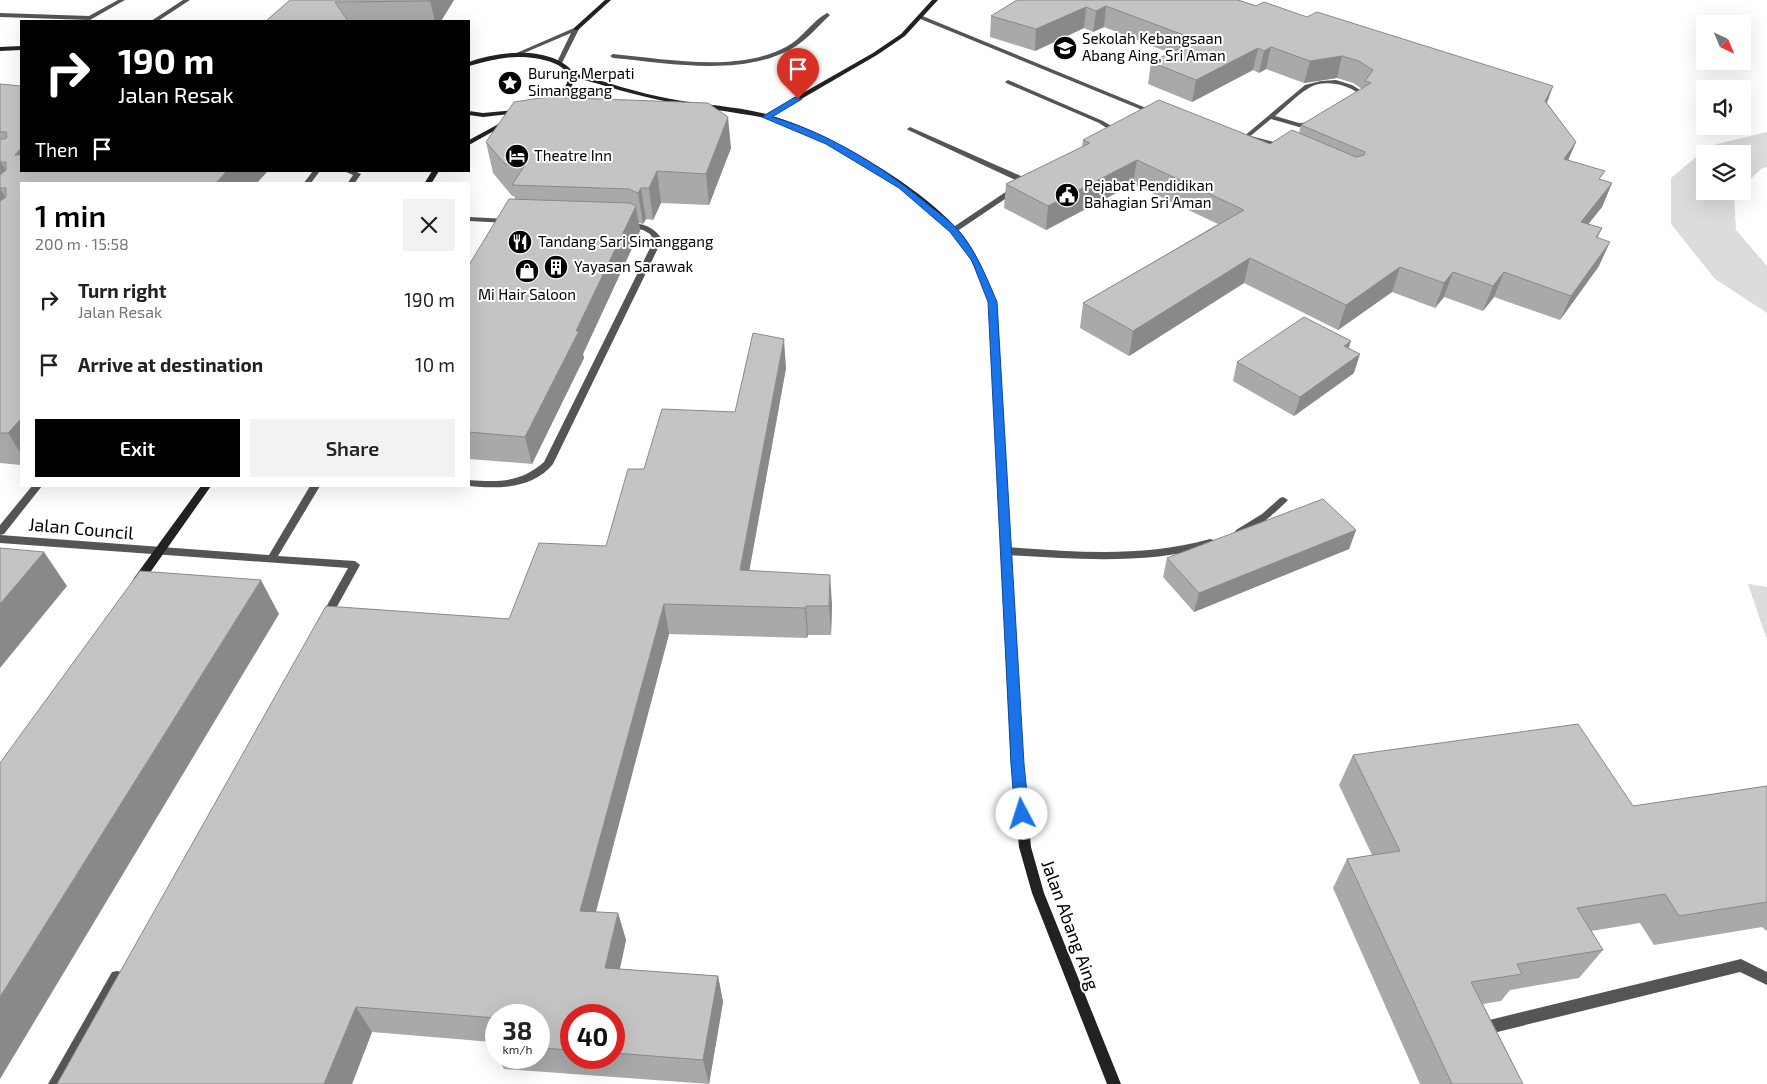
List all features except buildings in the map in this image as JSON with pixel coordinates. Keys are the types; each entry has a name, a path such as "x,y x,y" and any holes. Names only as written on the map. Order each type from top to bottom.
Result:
{"street":[{"path":"0,15 90,18 122,0"},
{"path":"156,20 187,0"},
{"path":"515,55 576,29 608,0"},
{"path":"766,117 875,54 903,35 935,0"},
{"path":"613,56 727,64 758,60 790,47 827,15"},
{"path":"920,17 1158,114"},
{"path":"560,62 576,29"},
{"path":"0,49 20,48"},
{"path":"470,56 495,57 515,55 548,58 560,62 569,68 573,75 572,83 567,91 543,106 562,105"},
{"path":"470,64 495,57"},
{"path":"573,75 670,101"},
{"path":"1246,137 1307,86 1321,81 1332,82 1359,91 1362,96 1352,103"},
{"path":"1008,82 1111,128 1114,133 1102,143"},
{"path":"641,102 670,101"},
{"name":"Jalan Abang Aing","path":"670,101 705,105 766,117 787,123 829,142 894,181 954,230 976,261 993,302 1018,764 1026,847 1038,893 1114,1084"},
{"path":"470,113 504,115 524,111 470,143"},
{"path":"1270,118 1299,125 1323,121"},
{"path":"910,129 1027,182"},
{"path":"1237,136 1293,149"},
{"path":"308,182 316,172"},
{"path":"350,172 357,174 351,182"},
{"path":"428,182 435,172"},
{"path":"954,230 1035,178"},
{"path":"471,219 521,221"},
{"path":"470,483 497,485 517,483 539,473 548,464 658,240 656,234 649,229 634,225 615,225"},
{"path":"0,532 36,487"},
{"path":"130,591 205,487"},
{"path":"272,558 314,487"},
{"path":"1006,551 1118,557 1182,552 1246,529 1283,500"},
{"name":"Jalan Council","path":"0,539 355,565 320,626"},
{"path":"55,1084 125,963"},
{"path":"1487,1045 1479,1030 1741,965 1767,979"}],"shaded area":[{"path":"1767,132 1767,167 1761,169 1751,178 1751,145 1713,145"},
{"path":"1696,157 1696,200 1734,200 1736,230 1767,266 1767,313 1715,279 1671,224 1671,178"},
{"path":"1748,584 1767,587 1767,637 1766,637"}],"place":[{"name":"Sekolah Kebangsaan Abang Aing, Sri Aman","path":"1065,48"},
{"name":"Burung Merpati Simanggang","path":"510,83"},
{"name":"Theatre Inn","path":"517,156"},
{"name":"Pejabat Pendidikan Bahagian Sri Aman","path":"1067,195"},
{"name":"Tandang Sari Simanggang","path":"520,242"},
{"name":"Yayasan Sarawak","path":"556,267"},
{"name":"Mi Hair Saloon","path":"527,271"}],"route":[{"path":"798,99 766,117 787,123 829,142 902,186 954,230 976,261 993,302 1022,814"}]}
